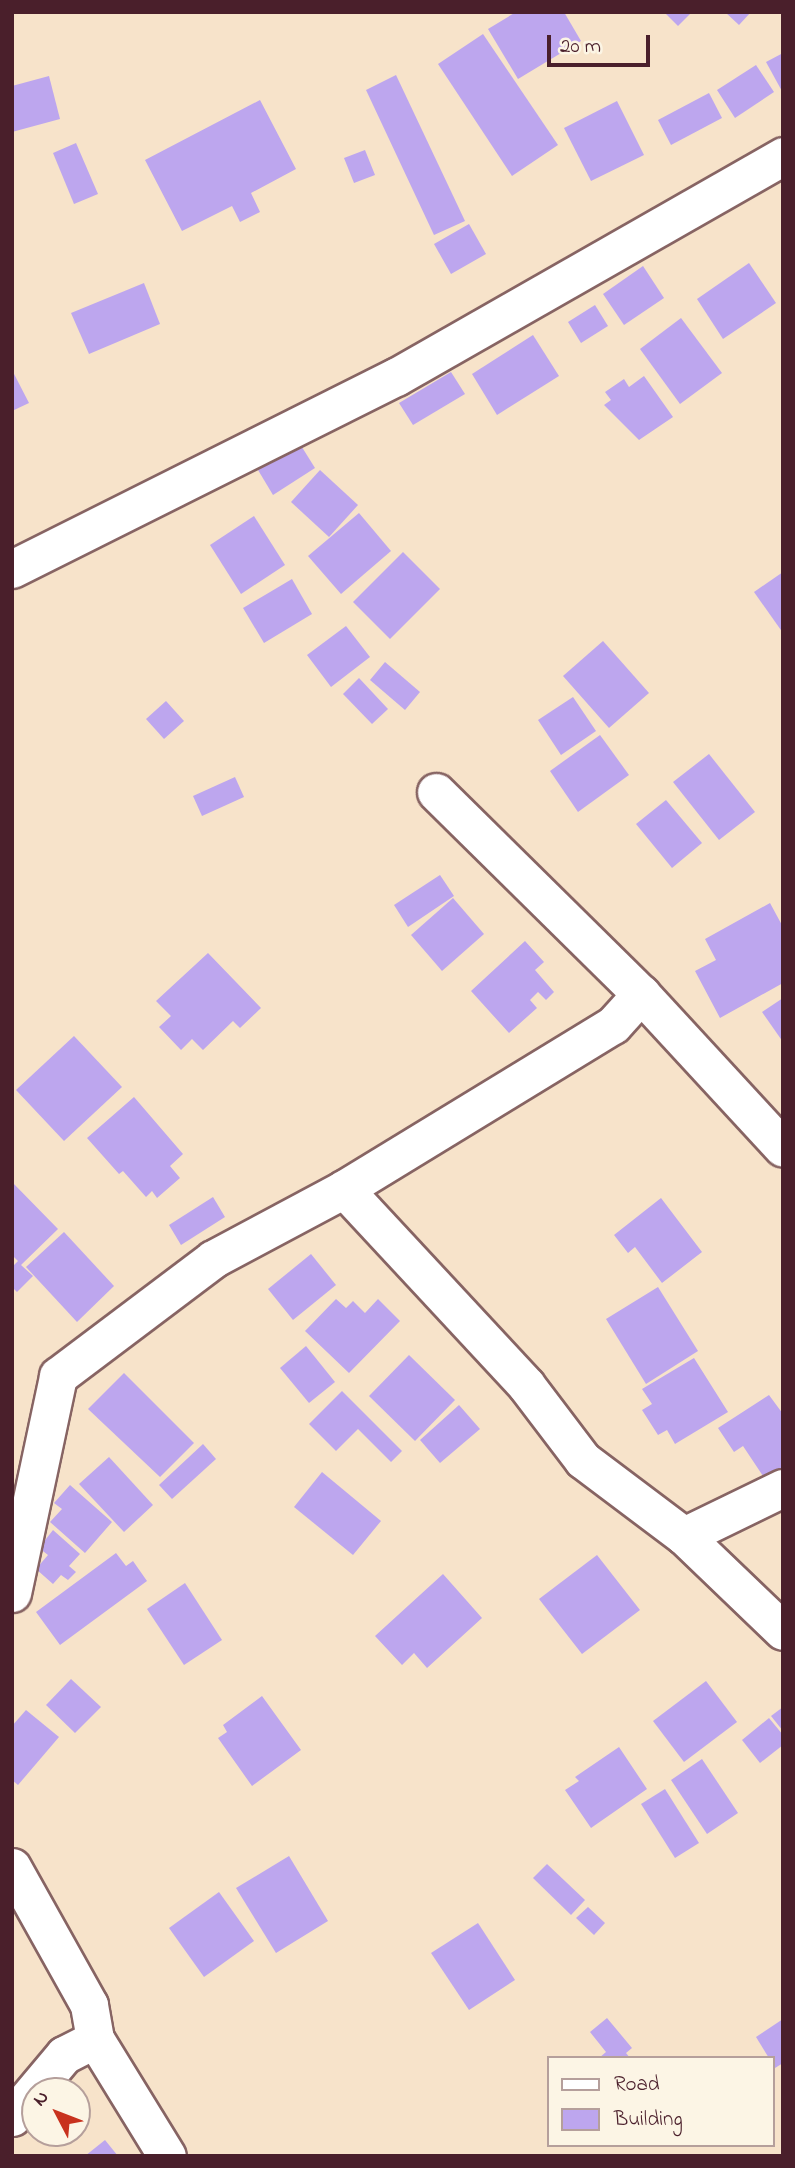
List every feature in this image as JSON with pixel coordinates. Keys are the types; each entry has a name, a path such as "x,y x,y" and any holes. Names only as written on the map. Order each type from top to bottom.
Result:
{"street":[{"path":"12,569 396,377 783,156"},
{"path":"436,792 641,994 783,1148"},
{"path":"12,1593 58,1376 213,1259 344,1189 612,1025 641,994"},
{"path":"344,1189 526,1385 583,1460 684,1536 783,1631"},
{"path":"684,1536 783,1488"},
{"path":"12,1867 89,2005 95,2039 166,2156"},
{"path":"12,2117 64,2055 95,2039"}],"building":[{"path":"516,12 564,12 581,41 518,79 488,29"},
{"path":"664,12 692,12 678,26"},
{"path":"725,12 751,12 739,25"},
{"path":"483,34 558,145 512,176 438,64"},
{"path":"783,53 783,93 766,62"},
{"path":"756,65 774,92 735,118 717,90"},
{"path":"396,75 465,221 434,235 366,90"},
{"path":"49,76 60,119 12,132 12,86"},
{"path":"709,93 722,118 671,145 658,120"},
{"path":"260,100 296,169 251,193 260,212 240,222 232,206 182,231 145,160"},
{"path":"617,101 644,155 591,181 564,128"},
{"path":"76,143 98,194 74,204 53,153"},
{"path":"365,150 375,175 354,183 344,158"},
{"path":"469,224 486,254 451,274 434,244"},
{"path":"749,263 776,303 723,339 697,299"},
{"path":"643,266 664,298 624,325 603,294"},
{"path":"144,283 160,324 89,354 71,313"},
{"path":"595,305 608,326 581,343 568,322"},
{"path":"681,318 722,373 680,404 640,349"},
{"path":"533,335 559,376 497,415 472,374"},
{"path":"12,370 29,403 12,411"},
{"path":"451,372 465,394 413,425 399,403"},
{"path":"644,376 673,417 639,440 604,405 611,400 605,392 624,379 629,387"},
{"path":"300,444 315,468 273,495 258,470"},
{"path":"320,470 358,505 329,537 291,502"},
{"path":"359,513 391,551 341,594 308,556"},
{"path":"254,516 285,565 241,594 210,545"},
{"path":"403,552 440,589 390,639 353,602"},
{"path":"783,572 783,633 754,592"},
{"path":"292,579 312,614 264,643 243,608"},
{"path":"346,626 370,657 331,687 307,655"},
{"path":"603,641 649,693 609,728 563,676"},
{"path":"385,662 420,692 405,710 370,680"},
{"path":"359,678 388,709 372,724 343,694"},
{"path":"573,697 596,731 561,755 538,720"},
{"path":"166,701 184,721 164,739 146,719"},
{"path":"600,735 629,775 578,812 550,771"},
{"path":"709,754 755,812 719,840 673,782"},
{"path":"235,777 244,797 202,816 193,796"},
{"path":"666,800 702,843 672,868 636,824"},
{"path":"440,875 454,896 408,927 394,905"},
{"path":"453,898 484,934 442,971 411,935"},
{"path":"770,903 783,927 783,983 720,1018 695,971 716,960 705,939"},
{"path":"525,941 544,962 535,970 554,992 546,1000 538,992 530,1000 537,1008 509,1033 471,991"},
{"path":"208,953 261,1008 240,1028 233,1021 203,1050 192,1039 181,1050 159,1027 171,1016 156,1001"},
{"path":"783,998 783,1042 762,1012"},
{"path":"74,1036 122,1087 64,1141 16,1090"},
{"path":"134,1097 183,1154 170,1166 180,1178 157,1198 152,1191 146,1197 123,1171 119,1174 87,1138"},
{"path":"12,1182 58,1229 21,1265 33,1276 17,1292 12,1287 12,1267 18,1261 12,1255"},
{"path":"213,1197 225,1217 181,1245 169,1225"},
{"path":"661,1198 702,1252 662,1283 635,1247 628,1253 614,1235"},
{"path":"64,1232 114,1286 77,1322 26,1267"},
{"path":"311,1254 336,1285 293,1320 268,1289"},
{"path":"658,1287 698,1351 646,1384 606,1319"},
{"path":"336,1299 346,1308 353,1301 365,1313 378,1299 400,1321 349,1373 305,1331"},
{"path":"306,1346 335,1382 309,1403 280,1368"},
{"path":"409,1355 455,1400 415,1441 369,1396"},
{"path":"694,1358 728,1412 675,1444 667,1430 658,1435 642,1410 652,1404 642,1389"},
{"path":"124,1373 194,1443 160,1477 88,1409"},
{"path":"342,1391 402,1451 391,1462 358,1429 336,1451 309,1424"},
{"path":"769,1395 783,1414 783,1472 767,1482 743,1446 734,1452 718,1428"},
{"path":"459,1405 480,1429 440,1463 420,1440"},
{"path":"203,1444 216,1459 172,1499 159,1485"},
{"path":"109,1457 153,1505 124,1532 79,1484"},
{"path":"322,1472 381,1521 353,1555 294,1507"},
{"path":"70,1485 112,1522 85,1553 50,1522 62,1509 54,1503"},
{"path":"53,1530 80,1554 69,1566 76,1572 68,1580 61,1575 53,1584 36,1569 48,1555 39,1548"},
{"path":"116,1553 126,1566 133,1561 147,1581 60,1645 36,1612"},
{"path":"597,1555 640,1610 582,1654 539,1599"},
{"path":"443,1574 482,1618 427,1668 414,1653 402,1665 375,1636"},
{"path":"185,1583 222,1640 184,1665 147,1609"},
{"path":"71,1679 101,1707 75,1733 46,1705"},
{"path":"706,1681 737,1722 684,1762 653,1721"},
{"path":"262,1696 301,1750 252,1786 218,1738 227,1732 223,1725"},
{"path":"783,1707 783,1731 771,1716"},
{"path":"26,1710 59,1737 18,1785 12,1780 12,1726"},
{"path":"769,1718 783,1735 783,1745 760,1763 742,1740"},
{"path":"619,1747 647,1789 591,1828 565,1790 579,1781 575,1777"},
{"path":"702,1759 738,1813 707,1834 671,1780"},
{"path":"665,1789 699,1843 675,1858 641,1804"},
{"path":"289,1856 328,1921 276,1953 236,1888"},
{"path":"547,1864 585,1900 571,1915 533,1878"},
{"path":"219,1892 254,1941 204,1977 169,1928"},
{"path":"588,1907 605,1923 594,1935 576,1918"},
{"path":"478,1923 515,1980 469,2010 431,1953"},
{"path":"607,2018 632,2048 626,2053 628,2056 601,2056 606,2052 590,2032"},
{"path":"783,2019 783,2063 775,2068 774,2056 768,2056 756,2037"},
{"path":"105,2140 118,2156 85,2156"}]}
